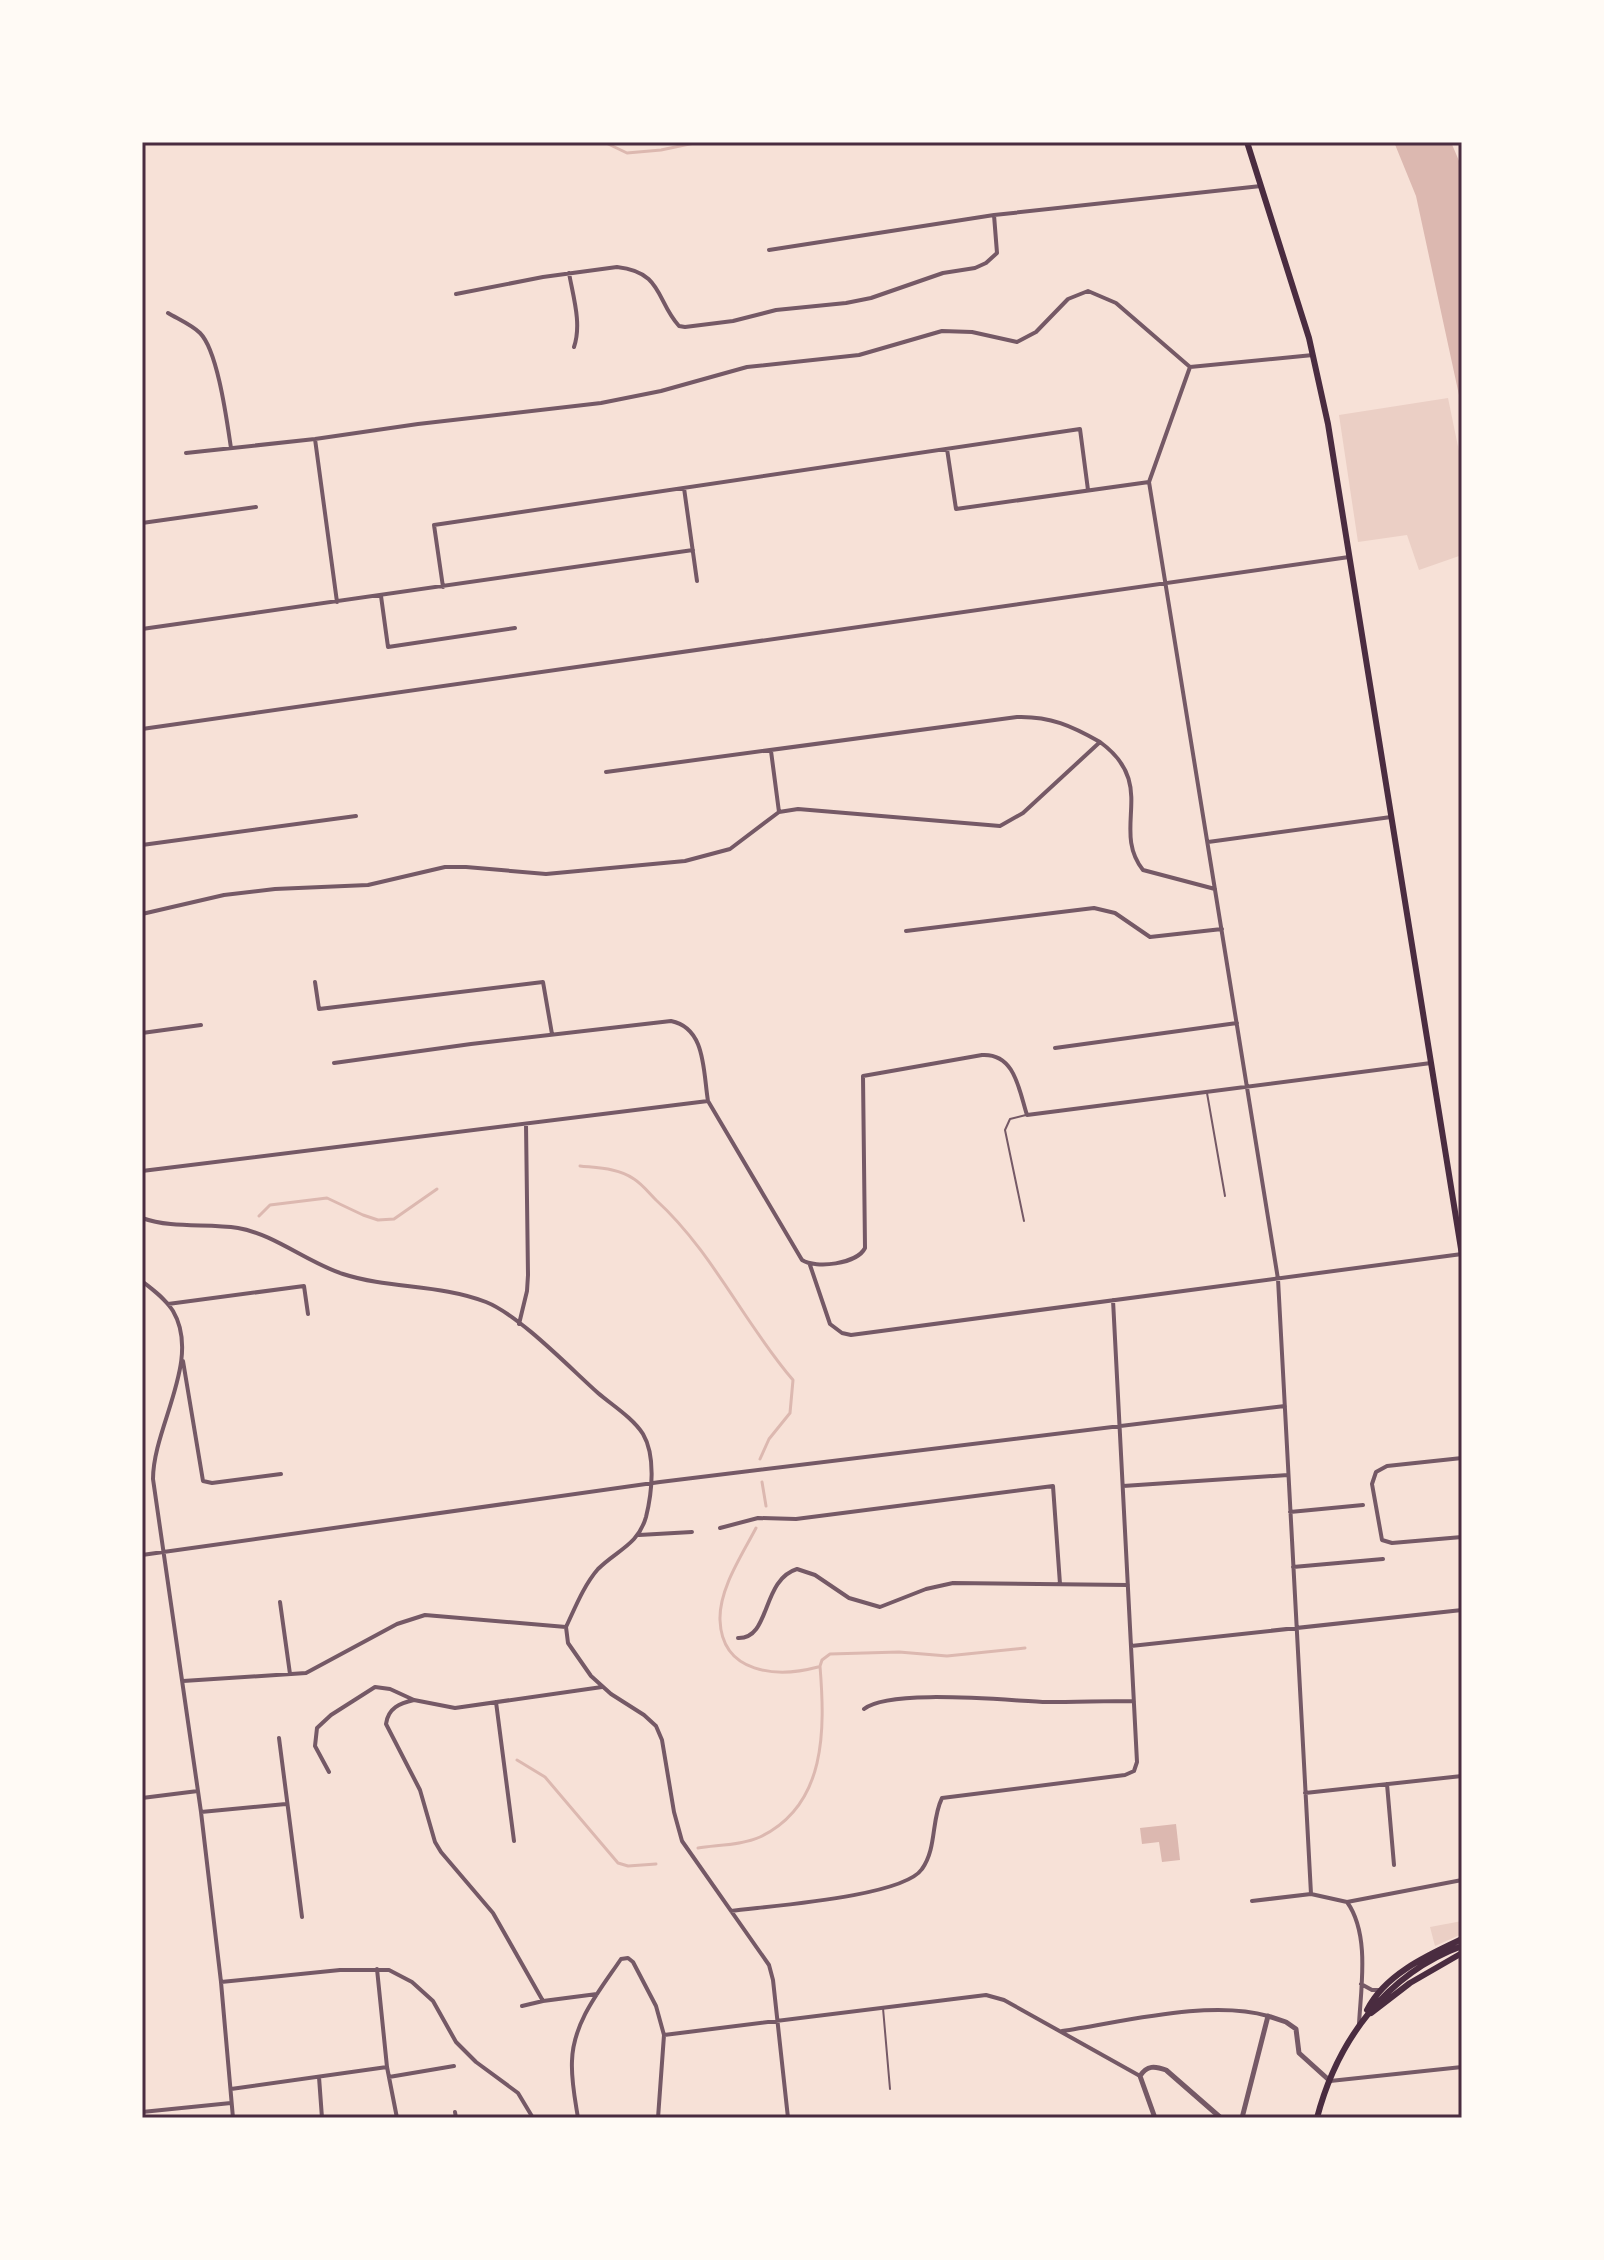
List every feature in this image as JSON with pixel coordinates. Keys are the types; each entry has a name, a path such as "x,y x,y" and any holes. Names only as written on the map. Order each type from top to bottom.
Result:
{"main road":[{"path":"1247,142 1313,355 1328,424 1462,1255"},
{"path":"1365,2017 1369,2006 1421,1960 1462,1939"},
{"path":"1382,1993 1418,1968 1462,1946"},
{"path":"1317,2118 1330,2081 1365,2017 1410,1983 1462,1953"},
{"path":"1421,1960 1447,1961"}],"street":[{"path":"769,250 994,215 1261,186"},
{"path":"456,294 569,273 605,268 629,269 654,285 679,326 721,322 776,310 871,298 943,273 975,268 997,253 994,215"},
{"path":"569,273 577,320 574,347"},
{"path":"186,453 627,398 747,367 859,355 942,331 972,332 1017,342 1036,332 1068,299 1088,291 1116,303 1190,367 1313,355"},
{"path":"168,313 196,330 205,340 223,397 231,448"},
{"path":"1190,367 1149,482 1278,1279 1311,1894"},
{"path":"443,587 434,525 1080,429 1088,490"},
{"path":"315,439 337,602"},
{"path":"947,449 956,509 1149,482"},
{"path":"684,488 697,581"},
{"path":"142,523 256,507"},
{"path":"142,629 693,550"},
{"path":"142,729 1349,557"},
{"path":"381,596 388,647 515,628"},
{"path":"606,772 1035,717 1064,723 1100,742 1119,758 1126,768 1132,794 1132,841 1143,870 1215,889"},
{"path":"142,914 224,895 368,885 445,867 546,874 685,861 730,849 779,812 809,809 1000,826 1023,813 1100,742"},
{"path":"770,750 779,812"},
{"path":"142,845 356,816"},
{"path":"1208,842 1391,817"},
{"path":"906,931 1094,908 1115,913 1150,937 1222,929"},
{"path":"315,982 319,1009 543,982 552,1034"},
{"path":"334,1063 661,1021 681,1023 697,1039 708,1101 802,1260 810,1265 830,1324 842,1333 851,1335 1462,1255"},
{"path":"1055,1048 1237,1023"},
{"path":"142,1033 201,1025"},
{"path":"810,1265 853,1259 865,1248 863,1076 996,1055 1008,1064 1027,1115 1431,1063"},
{"path":"142,1171 708,1101"},
{"path":"519,1324 528,1275 526,1124"},
{"path":"142,1218 249,1231 327,1269 372,1282 488,1302 519,1324 642,1432 649,1453 651,1484 645,1521 639,1535 593,1576 566,1627 568,1643 602,1687 656,1726 662,1740 682,1841 769,1965 788,2118"},
{"path":"142,1281 168,1304 179,1326 203,1481 212,1483 281,1474"},
{"path":"168,1304 304,1286 308,1314"},
{"path":"731,1911 870,1892 911,1880 927,1862 942,1798 1125,1775 1134,1771 1137,1762 1113,1300"},
{"path":"182,1355 179,1375 155,1450 154,1491 201,1812 233,2118"},
{"path":"142,1555 651,1484 1285,1406"},
{"path":"1462,1458 1387,1466 1376,1472 1372,1484 1379,1536 1386,1542 1462,1537"},
{"path":"1123,1486 1288,1475"},
{"path":"720,1528 758,1518 796,1519 1053,1486 1060,1584"},
{"path":"1290,1512 1363,1505"},
{"path":"639,1535 692,1532"},
{"path":"1293,1567 1383,1559"},
{"path":"738,1638 746,1638 754,1632 774,1586 782,1577 797,1569 815,1575 849,1598 880,1607 940,1585 1128,1585"},
{"path":"280,1602 290,1674"},
{"path":"1131,1646 1462,1610"},
{"path":"182,1681 313,1671 397,1624 425,1615 566,1627"},
{"path":"329,1772 315,1746 317,1728 322,1721 375,1687 390,1689 414,1700 455,1708 602,1687"},
{"path":"864,1709 878,1701 950,1697 1047,1702 1134,1701"},
{"path":"414,1700 396,1706 387,1717 386,1724 420,1790 435,1842 493,1913 543,2001"},
{"path":"496,1702 514,1841"},
{"path":"279,1738 302,1917"},
{"path":"1305,1793 1462,1776"},
{"path":"1387,1784 1394,1865"},
{"path":"142,1798 198,1791"},
{"path":"201,1812 286,1804"},
{"path":"1252,1901 1311,1894 1347,1902 1462,1880"},
{"path":"1347,1902 1354,1912 1359,1933 1359,2024"},
{"path":"578,2118 572,2053 580,2026 621,1959 628,1958 656,2006 664,2035 658,2118"},
{"path":"221,1982 377,1969 403,1976 423,1991 438,2009 465,2052 518,2093 533,2118"},
{"path":"377,1969 387,2067 397,2118"},
{"path":"1361,1984 1382,1993"},
{"path":"522,2006 597,1994"},
{"path":"664,2035 986,1995 1004,2000 1140,2076 1155,2118"},
{"path":"1059,2031 1220,2008 1249,2010 1286,2022 1296,2029 1299,2053 1330,2081 1462,2067"},
{"path":"1242,2118 1268,2016"},
{"path":"389,2077 454,2066"},
{"path":"230,2089 387,2067"},
{"path":"1140,2076 1148,2067 1166,2070 1221,2118"},
{"path":"319,2077 322,2118"},
{"path":"142,2112 231,2103"}],"lane":[{"path":"1207,1092 1225,1196"},
{"path":"1024,1221 1005,1130 1010,1119 1027,1115"},
{"path":"883,2007 890,2089"}],"shaded area":[{"path":"1394,142 1451,142 1462,168 1462,409 1416,196"},
{"path":"1448,398 1462,466 1462,555 1419,570 1407,535 1358,542 1339,415"},
{"path":"1176,1824 1180,1860 1162,1862 1159,1842 1142,1844 1140,1828"},
{"path":"1462,1921 1462,1934 1435,1946 1430,1927"}],"waterway":[{"path":"604,142 627,153 699,142"},
{"path":"580,1166 608,1169 634,1179 676,1220 793,1380 790,1413 769,1439 760,1459"},
{"path":"259,1216 270,1205 327,1198 378,1220 394,1219 437,1189"},
{"path":"762,1482 766,1506"},
{"path":"756,1528 723,1596 720,1620 723,1638 730,1652 754,1668 786,1672 818,1667"},
{"path":"698,1848 753,1840 782,1823 798,1806 810,1785 817,1763 822,1715 820,1666 830,1654 899,1652 947,1656 1025,1648"},
{"path":"517,1760 545,1777 618,1863 628,1866 656,1864"}]}
